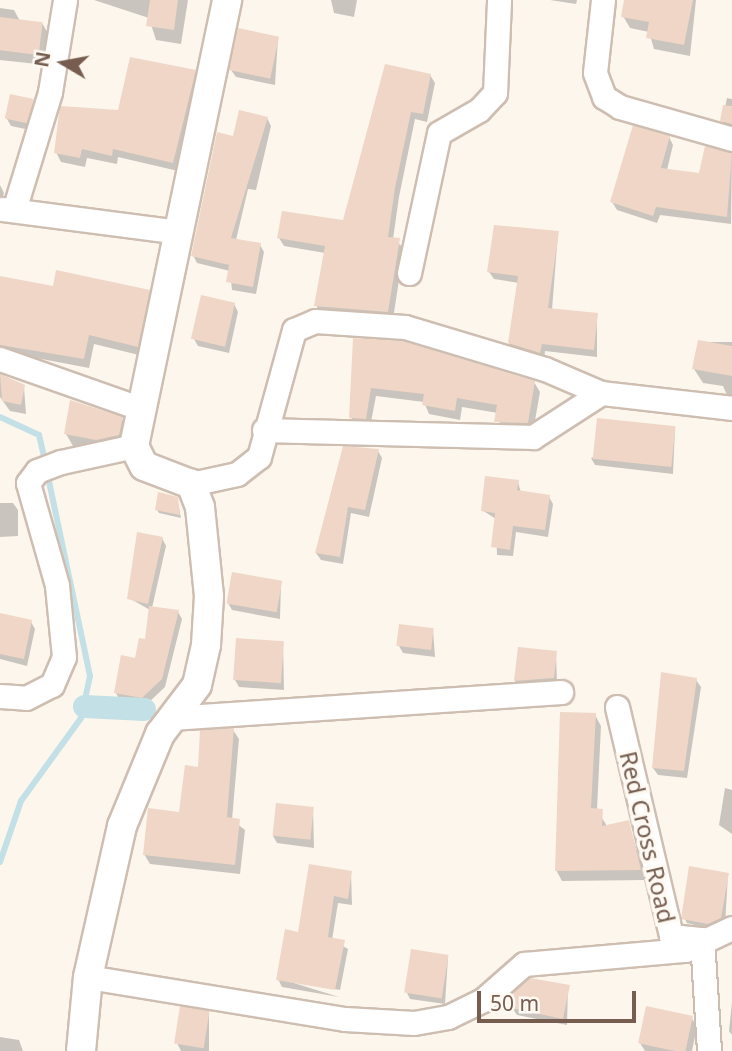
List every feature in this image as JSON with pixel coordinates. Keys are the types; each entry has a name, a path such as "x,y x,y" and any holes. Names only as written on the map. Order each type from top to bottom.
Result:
{"street":[{"path":"65,0 50,92 7,209 179,232"},
{"path":"227,0 134,446 145,466 191,484 251,465 294,330 315,321 405,327 545,369 601,393 732,408"},
{"path":"409,273 439,133 480,110 495,93 499,0"},
{"path":"603,0 596,73 604,97 620,107 732,139"},
{"path":"0,359 142,409"},
{"path":"264,430 533,437 601,393"},
{"path":"0,696 26,698 52,685 64,657 57,584 28,484 37,471 61,462 134,446"},
{"path":"80,1051 88,977 129,805 171,718 197,685 209,620 200,507 191,484"},
{"path":"171,718 561,692"},
{"name":"Red Cross Road","path":"617,707 671,936 702,939"},
{"path":"88,977 345,1019 414,1023 448,1017 483,1000 524,964 685,950 702,939 732,928"},
{"path":"702,939 709,1051"}],"building":[{"path":"150,0 178,0 174,30 146,26"},
{"path":"624,0 693,0 684,45 646,38 649,22 621,17"},
{"path":"0,17 43,22 39,55 0,50"},
{"path":"238,28 279,37 270,79 229,70"},
{"path":"130,57 196,70 173,163 113,149 112,156 82,149 80,158 54,153 60,106 118,110"},
{"path":"385,64 431,74 423,114 411,112 395,188 388,237 400,238 388,312 314,306 325,246 277,238 282,211 343,220"},
{"path":"10,94 33,99 28,123 5,118"},
{"path":"723,105 732,106 732,124 720,121"},
{"path":"239,110 268,117 231,238 261,243 253,287 226,282 229,265 191,256 217,132 233,136"},
{"path":"633,125 670,136 661,168 699,173 705,146 732,153 727,217 656,207 653,216 610,202"},
{"path":"494,225 559,231 548,308 598,313 594,350 542,344 540,353 508,343 518,276 487,272"},
{"path":"56,270 150,290 138,347 89,335 84,359 0,345 0,276 53,286"},
{"path":"201,295 235,303 225,347 191,339"},
{"path":"353,338 402,341 535,381 528,423 494,422 497,405 457,398 455,411 422,405 424,394 371,388 366,419 349,418"},
{"path":"698,340 732,346 732,376 692,369"},
{"path":"0,374 25,385 21,405 2,401"},
{"path":"70,400 123,417 119,435 96,440 64,434"},
{"path":"597,418 676,426 671,467 593,459"},
{"path":"343,446 379,449 365,510 348,507 340,557 315,553"},
{"path":"485,476 519,480 517,490 550,495 545,530 513,526 510,550 491,547 495,513 481,511"},
{"path":"158,492 178,497 180,515 155,510"},
{"path":"137,532 163,537 148,604 127,599"},
{"path":"232,572 282,581 277,612 226,604"},
{"path":"149,606 179,610 162,679 142,698 114,693 121,655 135,658 139,638 145,639"},
{"path":"0,613 32,620 24,659 0,654"},
{"path":"399,624 434,628 431,650 396,646"},
{"path":"236,638 284,641 281,683 233,680"},
{"path":"518,647 557,651 554,678 514,681"},
{"path":"661,672 697,678 684,771 652,768"},
{"path":"560,712 596,713 591,808 603,809 602,826 629,820 641,870 555,871"},
{"path":"234,728 227,817 240,819 235,865 143,855 148,808 179,812 185,765 198,767 200,730"},
{"path":"276,803 314,807 310,840 273,836"},
{"path":"309,864 352,871 348,899 334,896 328,937 345,940 335,990 276,980 285,929 298,932"},
{"path":"689,866 729,873 721,918 708,924 681,919"},
{"path":"411,949 449,955 442,998 404,992"},
{"path":"530,978 570,985 563,1019 511,1008 514,992"},
{"path":"180,1006 210,1011 204,1048 174,1044"},
{"path":"646,1006 693,1016 686,1051 638,1043"}],"waterway":[{"path":"0,417 39,435 45,462"},
{"path":"0,862 21,801 81,718 90,676 47,472"},
{"path":"84,706 144,709"}]}
